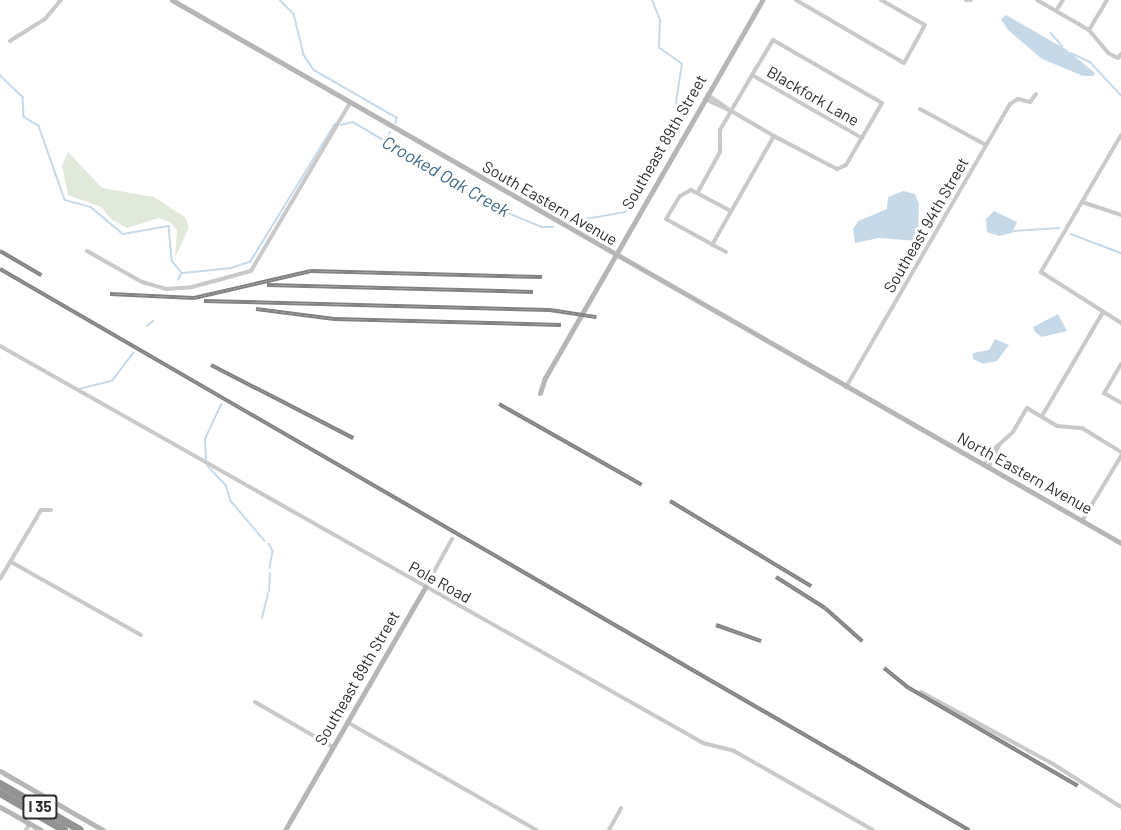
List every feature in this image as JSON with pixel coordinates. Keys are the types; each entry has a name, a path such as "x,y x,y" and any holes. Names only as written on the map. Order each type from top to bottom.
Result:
{"highway":[{"name":"I 35","path":"0,784 80,830"},
{"name":"I 35","path":"0,793 63,830"}],"main road":[{"name":"South Eastern Avenue","path":"172,0 916,428"},
{"name":"Southeast 89th Street","path":"540,393 545,378 762,0"},
{"name":"North Eastern Avenue","path":"916,428 1121,543"},
{"name":"Southeast 89th Street","path":"285,830 426,586"},
{"path":"0,771 103,830"},
{"path":"0,807 41,830"}],"street":[{"path":"10,41 45,19 61,0"},
{"path":"796,0 904,63 925,26 881,0"},
{"path":"1037,0 1089,30 1108,53 1118,58 1121,54"},
{"path":"1056,11 1063,0"},
{"path":"1089,30 1107,0"},
{"path":"698,192 720,152 719,132 732,111 773,40 882,103 846,165 830,168 732,111 706,97"},
{"name":"Blackfork Lane","path":"752,75 862,138"},
{"name":"Southeast 94th Street","path":"846,387 1010,104 1018,99 1030,102 1036,94"},
{"path":"87,251 142,282 166,289 192,287 251,271 350,103"},
{"path":"920,109 986,145"},
{"path":"1121,135 1041,272 1121,323"},
{"path":"712,244 774,136"},
{"path":"726,252 666,219 682,194 698,192 731,211"},
{"path":"1082,202 1121,215"},
{"path":"1042,416 1103,312"},
{"name":"Pole Road","path":"0,346 703,743 734,751 873,830"},
{"path":"1121,364 1104,393 1121,403"},
{"path":"986,467 1000,444 1013,432 1027,408 1057,426 1082,428 1121,454 1082,521"},
{"path":"0,579 41,510 51,510"},
{"name":"Southeast 89th Street","path":"426,586 452,539"},
{"path":"11,561 141,635"},
{"path":"921,692 1053,764 1121,807"},
{"path":"255,702 333,747"},
{"path":"347,722 536,830"},
{"path":"609,830 621,808"},
{"path":"26,830 30,824"}],"green space":[{"path":"68,152 102,188 154,197 185,217 189,227 175,258 177,230 170,222 159,218 127,228 111,219 101,207 68,195 62,166"}],"water":[{"path":"1006,15 1067,50 1095,73 1093,76 1083,76 1042,59 1008,30 1001,19"},
{"path":"903,191 915,194 919,204 918,241 879,238 855,243 853,229 858,221 887,209 888,197"},
{"path":"994,211 1017,222 1012,233 999,236 987,232 986,219"},
{"path":"1058,314 1067,331 1042,337 1035,332 1033,327"},
{"path":"995,339 1009,345 997,361 983,364 973,359 973,353 989,350"}],"waterway":[{"path":"280,0 294,14 304,55 314,70 397,118 396,123"},
{"name":"Crooked Oak Creek","path":"558,218 575,221 625,212 643,191 683,125 676,102 682,64 659,48 660,20 652,0"},
{"path":"1051,33 1063,47"},
{"path":"1071,53 1090,62 1121,95"},
{"name":"Crooked Oak Creek","path":"0,75 23,97 24,117 39,126 65,200 91,207 123,234 169,226 172,261 182,273"},
{"name":"Crooked Oak Creek","path":"341,125 353,122 501,210 542,227 553,227"},
{"name":"Crooked Oak Creek","path":"183,273 231,268 250,262 335,124"},
{"path":"387,141 390,132"},
{"path":"1014,231 1059,228"},
{"path":"1071,234 1121,253"},
{"path":"178,280 181,274"},
{"path":"147,326 153,321"},
{"path":"79,389 112,381 133,353"},
{"path":"206,461 205,439 221,404"},
{"path":"208,466 226,485 231,501 265,541"},
{"path":"269,544 273,551 270,568"},
{"path":"269,591 270,574"},
{"path":"262,618 268,594"}],"railway":[{"path":"0,251 41,275"},
{"path":"0,269 969,830"},
{"path":"110,294 194,298 311,271 542,277"},
{"path":"267,285 533,292"},
{"path":"204,301 550,310 596,317"},
{"path":"256,309 334,319 561,325"},
{"path":"211,365 353,438"},
{"path":"499,404 642,485"},
{"path":"670,501 811,586"},
{"path":"776,577 825,608 862,641"},
{"path":"716,625 761,641"},
{"path":"884,668 909,688 1078,786"}]}
